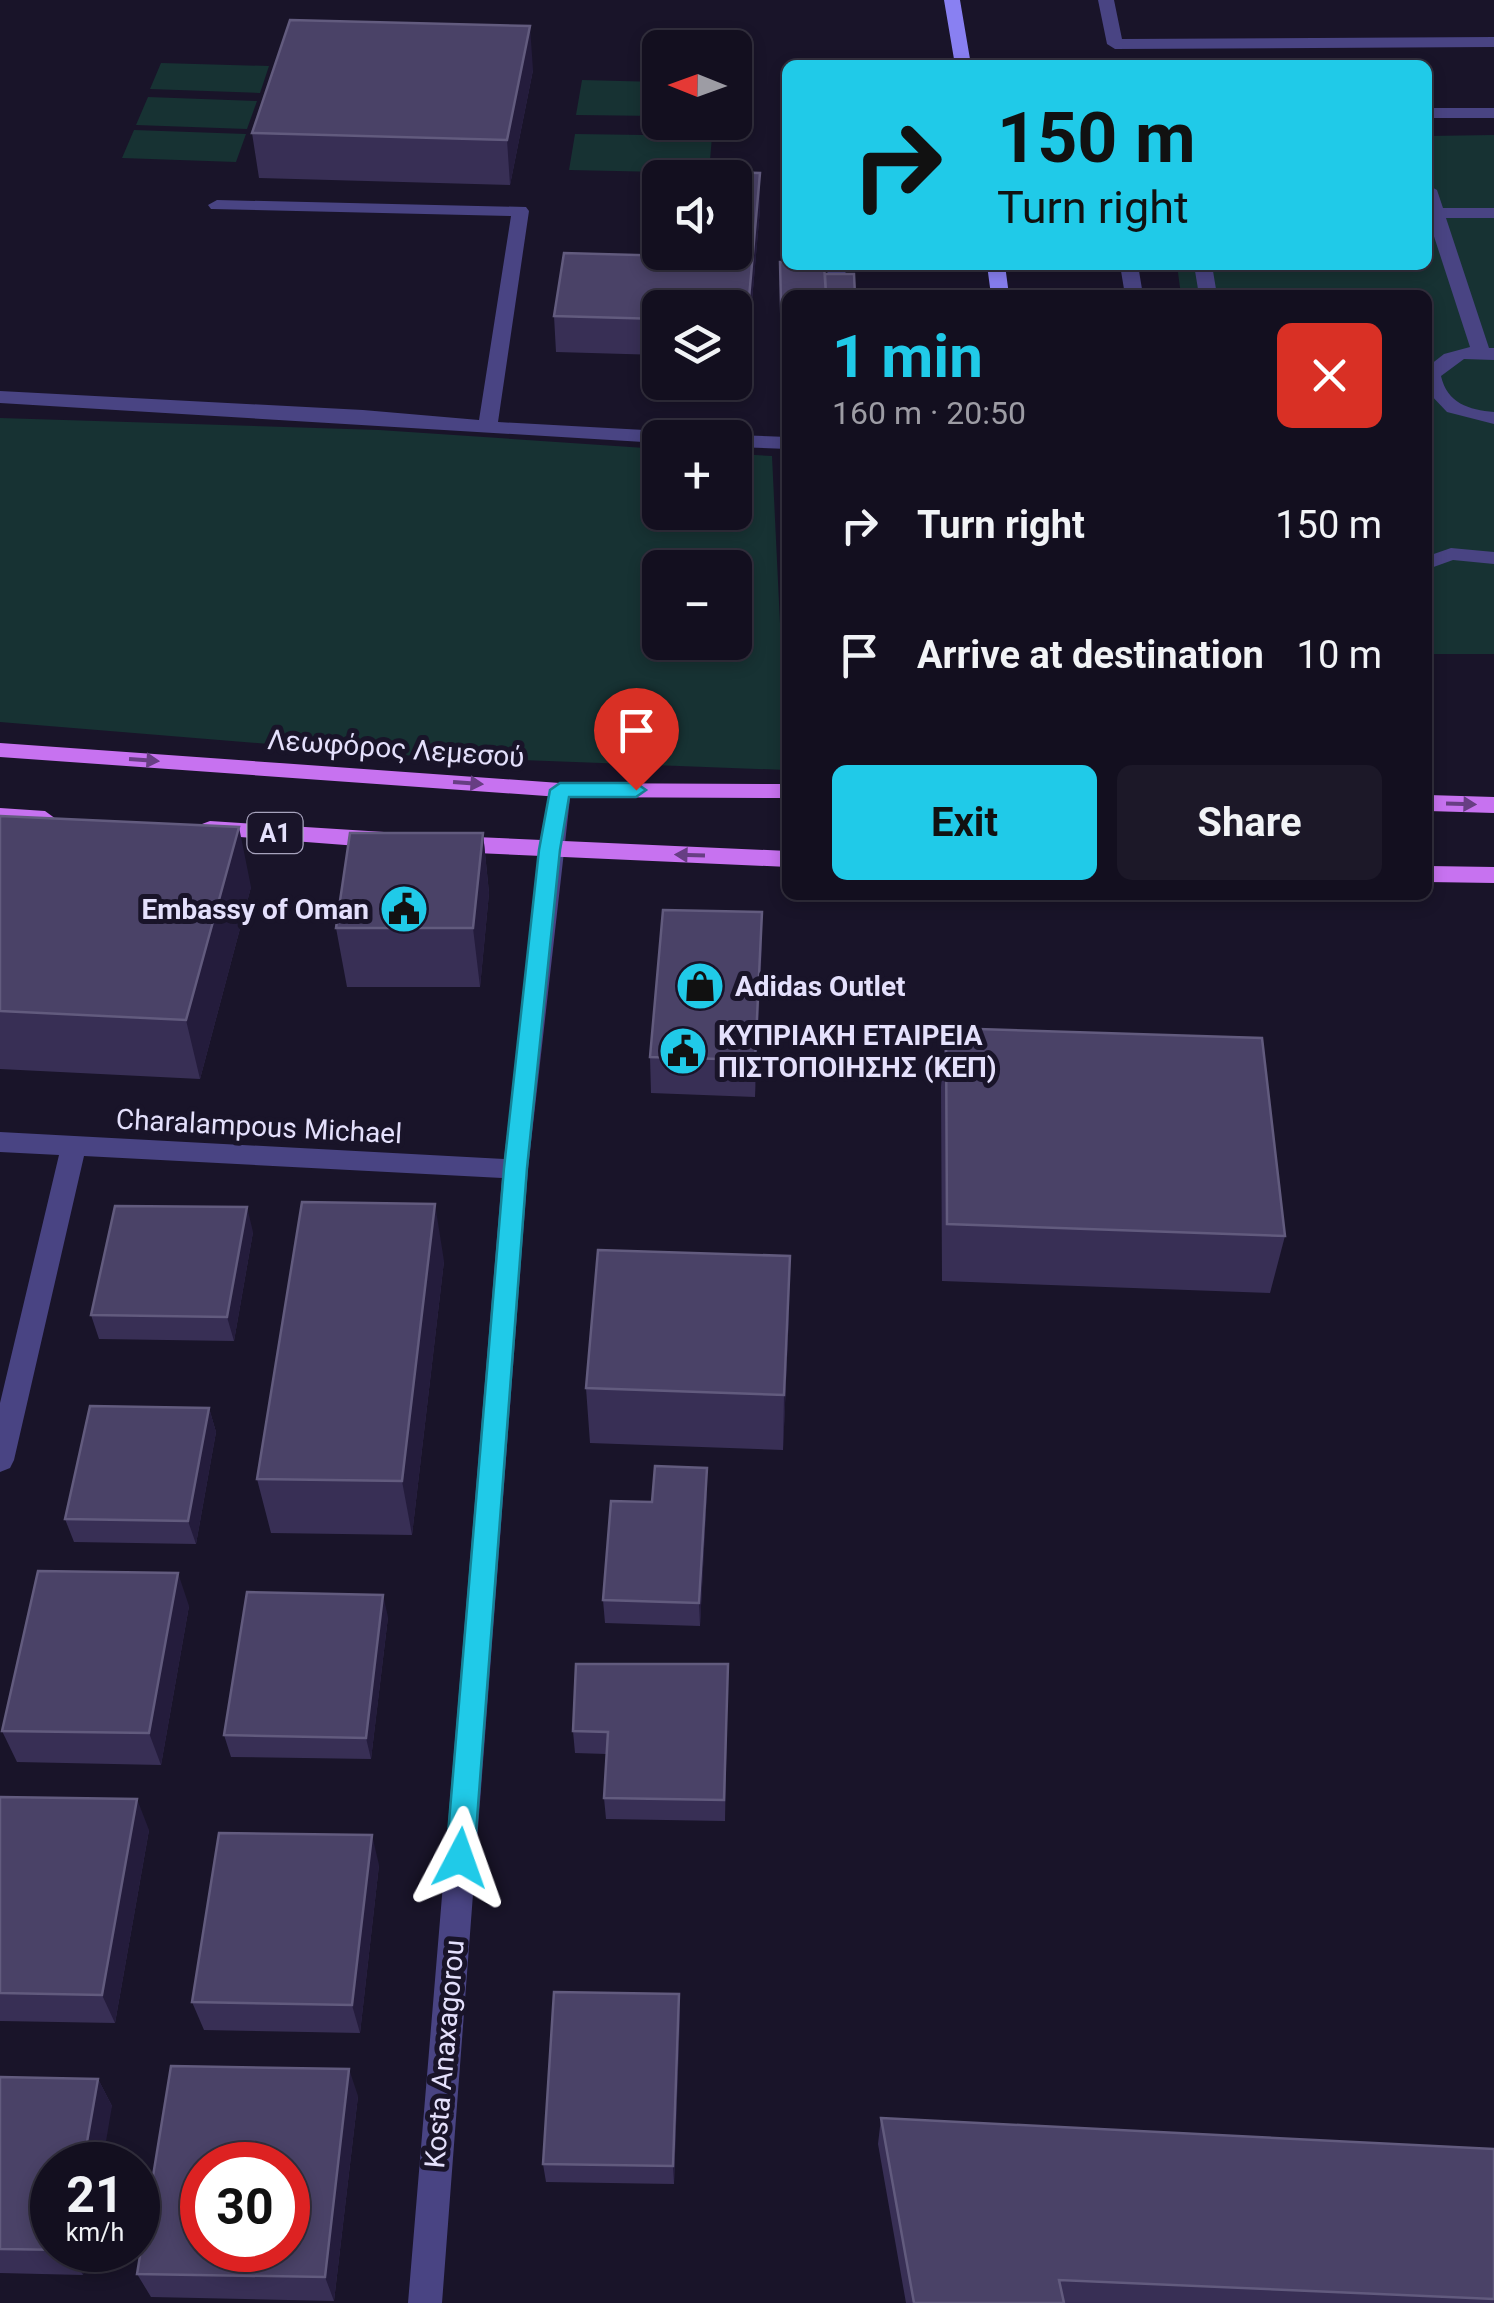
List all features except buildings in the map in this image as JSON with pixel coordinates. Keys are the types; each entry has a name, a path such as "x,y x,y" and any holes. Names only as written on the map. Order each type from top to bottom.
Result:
{"main road":[{"path":"952,0 962,60"},
{"name":"Λεωφόρος Λεμεσού","path":"0,750 560,790 782,791"},
{"path":"1432,803 1494,805"},
{"path":"0,816 62,820"},
{"name":"A1","path":"179,827 550,850 782,859"},
{"path":"1432,874 1494,874"}],"street":[{"path":"1106,0 1115,44 1494,42"},
{"path":"1432,113 1494,112"},
{"path":"216,205 520,210 488,427"},
{"path":"1432,212 1494,212"},
{"path":"1432,214 1488,353 1448,359 1437,366 1432,376"},
{"path":"1432,389 1451,407 1494,418"},
{"path":"0,397 642,436"},
{"path":"752,441 782,444"},
{"path":"1432,562 1451,554 1494,558"},
{"name":"Kosta Anaxagorou","path":"424,2303 515,1168 560,790"},
{"name":"Charalampous Michael","path":"0,1142 515,1168"},
{"path":"0,1460 74,1146"}],"green space":[{"path":"161,63 269,66 260,93 150,89"},
{"path":"582,80 642,82 642,116 576,115"},
{"path":"148,97 257,101 247,129 136,125"},
{"path":"134,130 246,134 236,162 122,158"},
{"path":"575,134 642,135 642,140 712,140 710,160 642,160 642,172 569,170"},
{"path":"1494,135 1494,654 1432,654 1432,290 1180,290 1178,270 1432,270 1432,136"},
{"path":"0,418 379,430 642,448 642,530 752,530 752,455 772,456 782,665 782,770 416,756 0,722"}],"place":[{"name":"Embassy of Oman","path":"404,909"},
{"name":"Adidas Outlet","path":"700,986"},
{"name":"ΚΥΠΡΙΑΚΗ ΕΤΑΙΡΕΙΑ ΠΙΣΤΟΠΟΙΗΣΗΣ (ΚΕΠ)","path":"683,1051"}],"route":[{"path":"460,1858 515,1168 550,850 560,790 636,790"}]}
